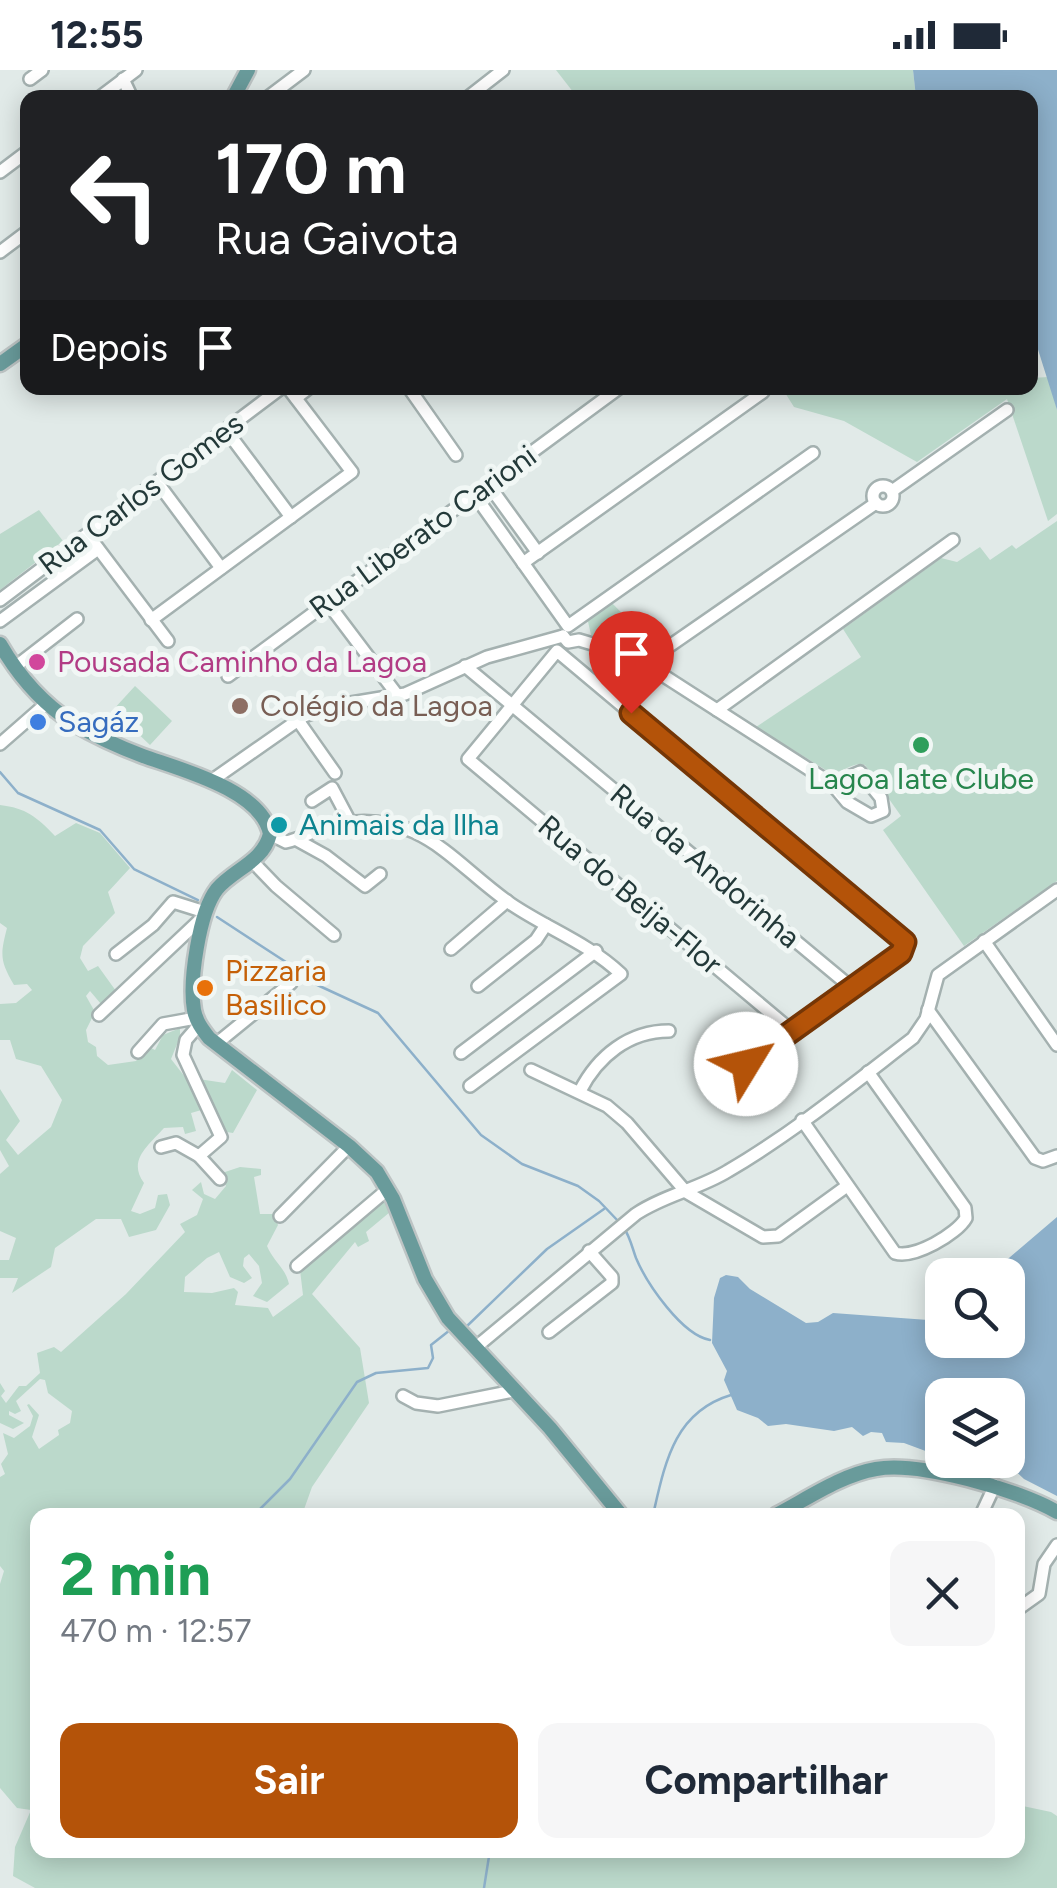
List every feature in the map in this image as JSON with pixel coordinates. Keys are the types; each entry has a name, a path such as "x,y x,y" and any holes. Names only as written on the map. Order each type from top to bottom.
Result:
{"main road":[{"path":"0,644 47,704 74,724 111,743 212,781 258,812 270,834 265,849 216,890 205,914 194,983 198,1021 216,1044 377,1172 429,1286 448,1318 550,1428 614,1508"},
{"path":"790,1508 859,1474 881,1468 995,1485 1057,1512"}],"street":[{"path":"30,79 42,70"},
{"path":"109,90 136,70"},
{"path":"278,90 304,70"},
{"path":"477,90 503,70"},
{"path":"123,79 128,90"},
{"name":"Rua Carlos Gomes","path":"0,600 226,430 282,395"},
{"path":"152,620 352,472 291,395"},
{"path":"412,395 456,456"},
{"name":"Rua Liberato Carioni","path":"228,676 609,395"},
{"path":"523,563 760,395"},
{"path":"645,664 876,503 876,488 885,486 892,491 1006,410"},
{"path":"226,430 291,516"},
{"path":"565,631 813,453"},
{"path":"157,482 222,568"},
{"path":"488,484 538,553"},
{"path":"474,494 565,631"},
{"path":"499,529 513,518"},
{"path":"88,535 168,642"},
{"path":"717,710 953,540"},
{"name":"Rua Carlos Gomes","path":"0,621 98,549"},
{"path":"327,602 398,696"},
{"path":"15,667 77,619"},
{"path":"212,781 298,719 333,706 398,696 465,666 579,628 579,640 618,650 645,664 832,784 864,814 879,815 884,808 881,798 860,772 832,784"},
{"path":"512,705 557,651 902,939 905,947 723,1080"},
{"name":"Rua da Andorinha","path":"465,666 852,988"},
{"path":"0,744 47,704"},
{"name":"Rua do Beija-Flor","path":"512,705 468,759 792,1031"},
{"path":"298,719 335,773"},
{"path":"312,801 332,788 350,822"},
{"path":"270,834 286,842 320,828 350,822 395,826 421,835 450,852 506,901 596,951 620,974 470,1086"},
{"path":"297,840 332,860 365,886 380,874"},
{"path":"252,861 334,935"},
{"path":"475,1348 636,1214 743,1162 918,1034 938,975 1056,894"},
{"path":"451,949 506,901"},
{"path":"99,1014 205,914 172,902 153,925 116,954"},
{"path":"478,986 536,940 546,925"},
{"path":"984,941 1057,1044"},
{"path":"461,1053 596,951"},
{"path":"216,1044 290,983"},
{"path":"928,1010 1039,1160 1057,1156"},
{"path":"138,1052 163,1024 198,1021"},
{"path":"198,1021 186,1040 183,1055 220,1137 200,1156"},
{"path":"580,1091 596,1064 632,1038 652,1031 669,1031"},
{"path":"531,1070 580,1091 617,1113 686,1192 768,1238 778,1236 847,1186"},
{"path":"802,1120 890,1248 900,1256 959,1228 966,1218 965,1208 868,1072"},
{"path":"161,1147 176,1143 200,1156 220,1178"},
{"path":"280,1216 349,1146"},
{"path":"298,1266 388,1189"},
{"path":"549,1332 612,1283 612,1277 589,1252"},
{"path":"403,1396 416,1403 438,1406 513,1391"},
{"path":"984,1508 995,1485"},
{"path":"1025,1604 1039,1594 1044,1564 1057,1545"}],"green space":[{"path":"556,70 913,70 915,90 572,90"},
{"path":"1049,377 1057,410 1057,514 1048,521 1007,399 917,462 844,421 794,407 786,395 1038,395 1038,378"},
{"path":"39,510 63,541 0,590 0,534"},
{"name":"Lagoa Iate Clube","path":"1057,521 1057,881 964,946 883,830 901,816 865,765 829,772 756,727 861,657 843,629 941,558 957,562 980,547 990,560 1012,545 1016,549"},
{"path":"609,600 657,649 643,656 622,644 591,635 587,617"},
{"path":"135,686 172,721 150,745 113,710"},
{"path":"0,805 31,814 55,836 76,823 100,833 130,868 108,892 115,913 83,946 80,958 88,971 98,966 116,991 101,1004 90,991 86,996 95,1012 86,1030 88,1042 96,1047 97,1056 108,1065 136,1061 147,1046 155,1050 163,1035 180,1028 171,1059 185,1077 225,1083 232,1070 257,1090 233,1133 214,1130 205,1109 191,1113 196,1131 185,1134 183,1127 164,1128 147,1147 138,1167 144,1183 131,1211 140,1214 155,1208 158,1195 167,1194 170,1205 156,1230 129,1237 121,1219 96,1219 55,1248 51,1267 12,1293 18,1278 0,1278 0,1260 9,1260 16,1238 0,1231 0,1174 9,1166 0,1150 0,1089 20,1121 6,1140 18,1155 51,1127 62,1100 41,1066 16,1059 10,1040 0,1040 0,1004 16,1003 32,990 27,984 14,985 3,958 7,928 0,923"},
{"path":"240,1167 261,1169 261,1175 254,1177 260,1214 273,1214 278,1225 267,1246 289,1284 267,1302 253,1296 262,1283 259,1266 249,1254 244,1258 243,1266 252,1278 244,1283 230,1277 219,1252 185,1277 184,1292 212,1293 234,1288 238,1292 235,1305 268,1308 273,1317 303,1295 300,1270 383,1198 390,1212 366,1232 369,1241 358,1247 355,1242 312,1294 360,1348 369,1403 312,1487 304,1508 30,1508 30,1810 17,1808 0,1788 0,1584 4,1571 0,1566 0,1477 5,1474 1,1464 8,1454 3,1433 14,1438 30,1426 33,1416 29,1404 39,1415 32,1437 39,1449 70,1423 72,1411 48,1393 45,1380 40,1379 16,1401 21,1411 9,1411 9,1415 24,1423 13,1429 0,1423 0,1383 6,1403 19,1386 26,1386 40,1373 37,1353 54,1347 61,1352 126,1294 185,1232 180,1224 197,1215 203,1199 192,1190 201,1182 204,1194 215,1199 226,1186 222,1173"},
{"path":"1025,1806 1057,1816 1057,1888 35,1888 13,1876 15,1847 30,1812 30,1858 1025,1858"}],"water":[{"path":"913,70 1057,70 1057,410 1038,349 1038,90 915,90"},
{"path":"1057,1217 1057,1496 1023,1478 1025,1378 925,1378 925,1451 886,1442 882,1433 863,1436 852,1427 834,1431 786,1424 768,1426 737,1410 724,1380 727,1371 712,1343 714,1298 720,1278 738,1277 750,1289 806,1323 818,1322 833,1313 925,1320 925,1358 1025,1358 1025,1258 1009,1258"}],"waterway":[{"path":"0,772 18,793 100,830 134,869 198,900"},
{"path":"217,917 289,964 300,977 378,1013 481,1135 522,1164 578,1186 619,1222"},
{"path":"466,1327 547,1249 604,1209"},
{"path":"624,1228 641,1269 657,1294 688,1329 710,1340"},
{"path":"261,1508 290,1479 357,1382 376,1373 428,1368 433,1358 431,1345 450,1330"},
{"path":"655,1508 668,1459 684,1427 712,1403 731,1395"},
{"path":"484,1888 489,1858"}],"place":[{"name":"Pousada Caminho da Lagoa","path":"37,662"},
{"name":"Colégio da Lagoa","path":"240,706"},
{"name":"Sagáz","path":"38,722"},
{"name":"Lagoa Iate Clube","path":"921,745"},
{"name":"Animais da Ilha","path":"279,825"},
{"name":"Pizzaria Basilico","path":"205,988"}],"route":[{"path":"631,713 905,942 901,953 746,1064"}]}
